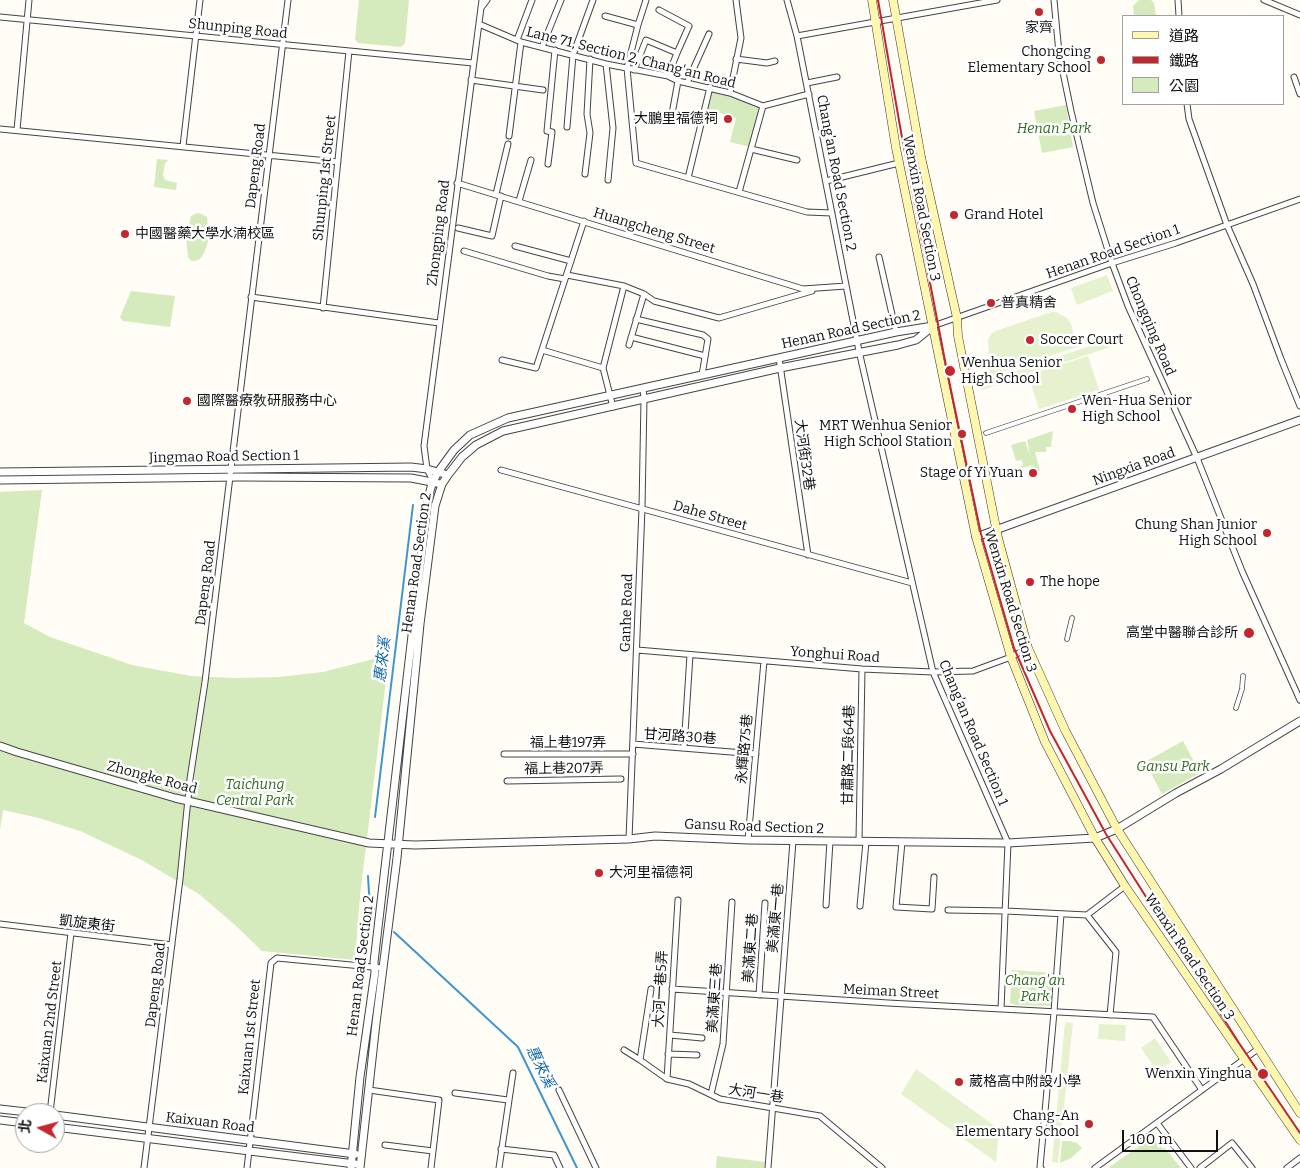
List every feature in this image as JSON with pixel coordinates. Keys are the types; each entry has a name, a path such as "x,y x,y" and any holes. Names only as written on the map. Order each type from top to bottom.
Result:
{"main road":[{"name":"Wenxin Road Section 3","path":"872,0 899,163 976,537 1011,657 1045,742 1095,838 1125,886 1300,1140"},
{"name":"Wenxin Road Section 3","path":"893,0 920,157 957,318 958,336 996,529 1028,648 1065,730 1117,829 1300,1113"}],"street":[{"path":"17,130 30,0"},
{"path":"183,146 200,0"},
{"name":"Dapeng Road","path":"144,1168 188,801 205,682 251,297 284,45 288,0"},
{"name":"Zhongping Road","path":"427,469 424,446 482,0"},
{"path":"481,8 487,0"},
{"path":"509,136 516,86 519,41 532,0"},
{"path":"542,47 561,0"},
{"path":"567,127 573,55 594,0"},
{"path":"646,0 627,68 636,163 807,212 832,213"},
{"path":"730,93 740,38 736,0"},
{"name":"Chang’an Road Section 2","path":"787,0 797,36 809,94 859,351"},
{"path":"797,36 997,0"},
{"name":"Chongqing Road","path":"1054,0 1060,53 1071,111 1093,203 1112,263 1128,306 1197,458 1242,571 1300,700"},
{"path":"1178,0 1179,15"},
{"path":"1264,0 1300,15"},
{"path":"659,10 690,26 668,76"},
{"path":"604,16 638,25"},
{"name":"Shunping Road","path":"0,18 473,63"},
{"name":"Lane 71, Section 2, Chang'an Road","path":"479,24 519,41 606,64 668,76 678,82 710,87 763,106"},
{"path":"687,83 708,34"},
{"path":"634,70 646,40 677,53"},
{"path":"548,164 552,132 547,132 555,50"},
{"name":"Shunping 1st Street","path":"323,308 349,51"},
{"path":"585,174 590,133 587,114 590,59"},
{"path":"736,59 767,63 776,61"},
{"path":"606,64 613,128 608,180"},
{"path":"806,83 837,77"},
{"path":"1294,77 1300,94"},
{"path":"471,80 543,90"},
{"path":"678,82 672,114 701,122"},
{"path":"688,178 710,87"},
{"path":"739,192 763,106 809,94"},
{"path":"1187,105 1189,119 1227,224 1253,284 1300,406"},
{"path":"0,128 338,162"},
{"path":"458,228 492,236 508,144"},
{"path":"751,149 797,160"},
{"path":"519,201 531,160"},
{"path":"826,181 899,163"},
{"name":"Huangcheng Street","path":"457,183 803,289 846,286"},
{"name":"Henan Road Section 1","path":"933,326 1300,199"},
{"path":"502,360 536,368 584,221"},
{"path":"515,246 571,261"},
{"path":"464,251 548,276 624,286 644,294 654,302 719,318 818,289"},
{"path":"879,257 896,332"},
{"path":"613,407 603,368 624,286"},
{"path":"629,345 644,294"},
{"path":"251,297 439,323"},
{"path":"636,319 703,335 708,339 702,375"},
{"name":"Henan Road Section 2","path":"351,1166 428,498 438,472 454,450 470,434 508,418 857,340 933,326"},
{"name":"Henan Road Section 2","path":"361,1166 398,845 420,624 435,506 442,484 448,475 462,457 476,445 512,428 859,351 898,345 916,340 933,326"},
{"path":"631,337 706,356"},
{"path":"542,350 603,368"},
{"name":"Chang’an Road Section 1","path":"859,351 933,672 1008,843 1001,1009"},
{"name":"大河街32巷","path":"779,358 808,555"},
{"path":"986,433 1147,379"},
{"name":"Ganhe Road","path":"629,839 642,508 643,388"},
{"path":"1045,412 1046,418"},
{"name":"Ningxia Road","path":"976,537 1300,420"},
{"name":"Jingmao Road Section 1","path":"0,472 411,467 448,475"},
{"path":"427,469 433,481"},
{"name":"Dahe Street","path":"501,470 912,583"},
{"name":"Jingmao Road Section 1","path":"0,480 230,477 411,478 442,484"},
{"path":"1067,639 1072,618"},
{"name":"Yonghui Road","path":"637,650 862,669 933,672 973,671 1011,657 1028,648"},
{"path":"684,748 690,655"},
{"name":"永輝路75巷","path":"748,840 764,661"},
{"name":"甘肅路二段64巷","path":"860,906 862,669"},
{"path":"1236,708 1242,689 1243,676"},
{"name":"Gansu Road Section 2","path":"388,844 629,839 654,836 793,841 1008,843 1095,838 1117,829 1300,721"},
{"name":"甘河路30巷","path":"633,744 756,754"},
{"name":"Zhongke Road","path":"0,746 188,801 369,843 388,844"},
{"name":"福上巷197弄","path":"504,754 633,754"},
{"name":"福上巷207弄","path":"506,780 621,779"},
{"name":"美滿東一巷","path":"768,1168 793,841"},
{"path":"826,905 830,841"},
{"path":"902,842 896,907 932,909 934,877"},
{"path":"948,910 1006,911 1087,916 1125,886"},
{"name":"大河一巷5弄","path":"667,1079 678,900"},
{"name":"美滿東三巷","path":"711,1094 723,1044 732,902"},
{"name":"美滿東二巷","path":"759,995 765,903"},
{"path":"1041,1168 1061,914"},
{"path":"1087,916 1116,952 1110,1015"},
{"name":"凱旋東街","path":"0,924 172,945"},
{"name":"Kaixuan 2nd Street","path":"51,1103 71,933"},
{"name":"Kaixuan 1st Street","path":"247,1168 271,963 277,958 383,968"},
{"path":"640,1060 651,989"},
{"name":"Meiman Street","path":"672,989 1152,1017 1202,1090"},
{"path":"670,1035 702,1038"},
{"path":"1095,1168 1258,1049"},
{"name":"大河一巷","path":"624,1050 667,1079 689,1084 720,1099 820,1116 882,1168"},
{"path":"668,1054 697,1055"},
{"path":"499,1168 513,1073"},
{"path":"369,1090 439,1100 431,1168"},
{"path":"559,1090 596,1168"},
{"path":"455,1093 508,1100"},
{"path":"0,1108 15,1110"},
{"name":"Kaixuan Road","path":"65,1116 362,1154"},
{"path":"0,1120 15,1122"},
{"path":"1157,1123 1191,1168"},
{"name":"Kaixuan Road","path":"65,1128 249,1150 361,1166"},
{"path":"1200,1168 1232,1143 1252,1168"},
{"path":"385,1144 433,1150"},
{"path":"501,1149 554,1155 560,1168"},
{"path":"1287,1168 1300,1158"}],"green space":[{"path":"359,0 409,0 405,43 401,47 358,43 355,39"},
{"path":"1139,0 1151,0 1154,3 1156,15 1134,15 1133,6"},
{"path":"711,89 760,107 750,147 730,142 736,118 706,109"},
{"name":"Henan Park","path":"1066,105 1073,147 1042,153 1034,111"},
{"path":"157,159 168,160 165,164 163,175 165,180 177,183 176,190 154,187"},
{"path":"197,213 207,217 209,239 200,259 191,261 188,257 186,237 191,216"},
{"path":"1107,275 1113,291 1077,305 1071,288"},
{"path":"131,291 175,296 170,327 123,321 120,317"},
{"path":"1051,312 1056,312 1067,318 1073,332 1069,341 1077,338 1080,346 982,378 981,373 1003,366 989,355 988,339 991,334"},
{"path":"1120,336 1122,343 982,390 980,383"},
{"path":"1088,356 1099,390 1039,409 1028,375"},
{"path":"1053,431 1051,447 1046,447 1046,452 1035,452 1040,471 1029,467 1033,465 1019,469 1023,465 1022,460 1016,461 1011,445 1025,441 1030,455 1027,440"},
{"name":"Taichung Central Park","path":"42,490 24,623 50,637 132,665 191,676 279,677 323,672 389,655 360,896 355,960 262,951 199,894 142,860 80,831 39,818 3,810 0,830 0,492"},
{"name":"Gansu Park","path":"1183,741 1200,773 1162,794 1145,762"},
{"name":"Chang'an Park","path":"1012,970 1055,973 1055,1002 1051,1006 1016,1005 1010,1003"},
{"path":"1065,1022 1073,1023 1058,1163 1052,1162"},
{"path":"1099,1024 1126,1025 1125,1041 1098,1039"},
{"path":"1155,1038 1171,1062 1157,1071 1141,1048"},
{"path":"916,1069 999,1129 996,1162 901,1094"},
{"path":"1148,1140 1160,1142 1181,1168 1108,1168"},
{"path":"1062,1141 1077,1143 1082,1148 1071,1158 1060,1163"},
{"path":"717,1156 765,1162 764,1168 716,1168"}],"waterway":[{"name":"惠來溪","path":"375,817 413,505"},
{"name":"惠來溪","path":"368,876 369,893 374,909"},
{"name":"惠來溪","path":"394,932 518,1047 577,1168"}],"railway":[{"path":"878,0 901,132 947,371 981,534 1014,648 1050,731 1106,834 1239,1043 1300,1133"}],"place":[{"name":"家齊","path":"1039,12"},
{"name":"Chongcing Elementary School","path":"1101,60"},
{"name":"大鵬里福德祠","path":"728,119"},
{"name":"Grand Hotel","path":"954,215"},
{"name":"中國醫藥大學水湳校區","path":"125,234"},
{"name":"普真精舍","path":"991,303"},
{"name":"Soccer Court","path":"1030,340"},
{"name":"Wenhua Senior High School","path":"950,371"},
{"name":"國際醫療敎研服務中心","path":"187,401"},
{"name":"Wen-Hua Senior High School","path":"1072,409"},
{"name":"MRT Wenhua Senior High School Station","path":"962,434"},
{"name":"Stage of Yi Yuan","path":"1033,473"},
{"name":"Chung Shan Junior High School","path":"1267,533"},
{"name":"The hope","path":"1030,582"},
{"name":"高堂中醫聯合診所","path":"1249,633"},
{"name":"大河里福德祠","path":"599,873"},
{"name":"Wenxin Yinghua","path":"1263,1074"},
{"name":"葳格高中附設小學","path":"959,1082"},
{"name":"Chang-An Elementary School","path":"1089,1124"}]}
